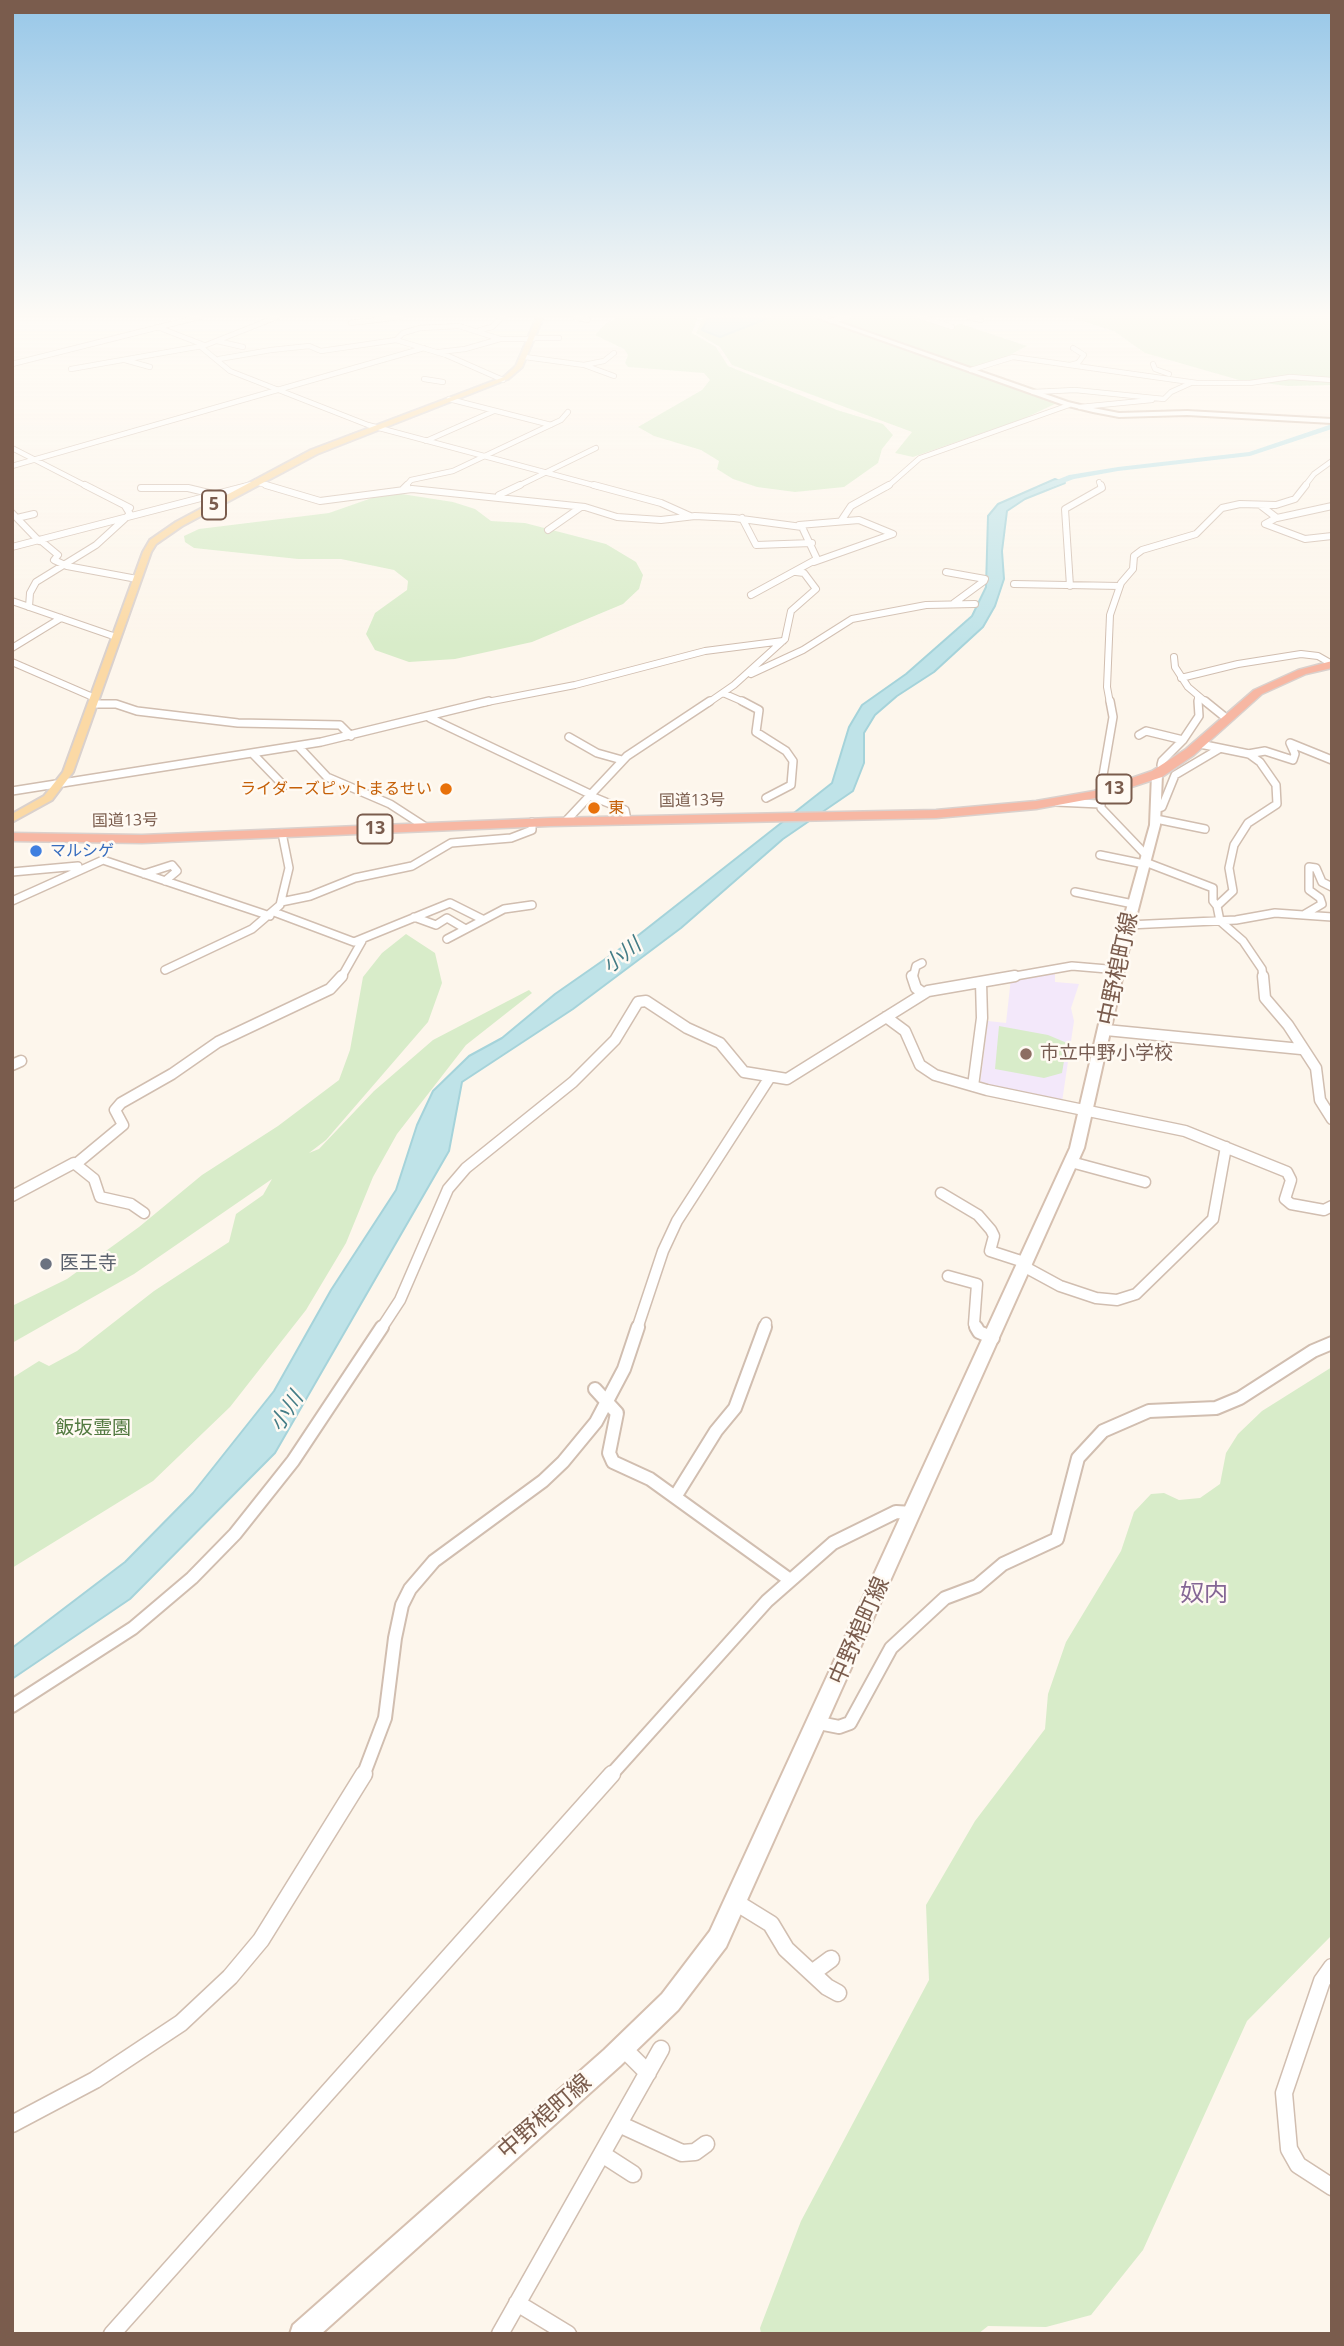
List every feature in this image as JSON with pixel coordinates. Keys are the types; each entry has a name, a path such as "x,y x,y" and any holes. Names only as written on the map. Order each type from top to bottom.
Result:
{"highway":[{"name":"国道13号","path":"12,837 142,839 532,822 861,816 992,810 1056,802 1096,794 1161,772 1200,744 1258,692 1278,681 1330,661"}],"main road":[{"name":"5","path":"12,819 48,798 61,784 73,762 147,552 159,537 314,452 374,427"},
{"name":"中野梍町線","path":"302,2334 622,2048 670,2002 718,1939 819,1723 1071,1162 1088,1109 1128,925 1156,816 1161,772"}],"street":[{"path":"12,466 151,426"},
{"path":"426,441 459,426"},
{"path":"402,489 411,480 453,471 548,426"},
{"path":"841,521 850,506 881,492 919,458 1008,426"},
{"path":"374,427 661,503 690,516"},
{"path":"12,448 128,507 130,512 127,518 85,554 36,582 30,593 29,607"},
{"path":"498,496 596,448"},
{"path":"1145,861 1121,830 1101,796 1114,717 1107,687 1109,619 1120,586 1133,569 1134,556 1142,550 1196,534 1222,508 1240,504 1276,505 1295,499 1309,480 1332,461"},
{"path":"1324,468 1332,470"},
{"path":"1070,586 1065,509 1102,488 1099,482"},
{"path":"12,547 254,484 323,501 402,489 498,496 581,507 617,517 663,520 690,516 799,525 862,520 893,534 814,562 751,595"},
{"path":"141,488 188,488 213,494"},
{"path":"1260,505 1276,518"},
{"path":"1332,506 1276,518 1265,524 1305,539 1332,536"},
{"path":"548,530 581,507"},
{"path":"14,515 34,514"},
{"path":"14,515 39,541 58,555 53,559 65,565 137,579"},
{"path":"743,519 756,545 812,543"},
{"path":"799,525 812,543 817,559 814,562"},
{"path":"566,821 622,760 681,718 723,693 783,642 791,611 816,589 804,573 796,572"},
{"path":"946,572 985,580 953,603"},
{"path":"1014,584 1120,586"},
{"path":"12,601 116,637"},
{"path":"744,676 803,650 848,620 916,606 975,604"},
{"path":"12,648 61,618"},
{"path":"12,792 351,736 430,718 488,701 575,685 705,651 783,642"},
{"path":"1181,678 1238,664 1301,654 1330,661"},
{"path":"1174,657 1181,678 1198,697 1226,718"},
{"path":"12,662 94,701 116,704 137,712 238,723 340,725 345,727 351,736"},
{"path":"723,693 759,710 756,732 786,751 793,761 791,785 766,798"},
{"path":"1161,772 1162,761 1183,740 1199,716 1198,697"},
{"path":"430,718 625,810 627,820"},
{"path":"1139,735 1146,731 1183,740"},
{"path":"569,737 603,755 622,760"},
{"path":"1200,744 1248,754 1265,751 1293,760 1295,754 1290,743 1332,760"},
{"path":"298,746 327,777 390,804 424,826"},
{"path":"1203,830 1156,816 1175,775 1219,749"},
{"path":"253,754 284,786"},
{"path":"1217,906 1233,891 1228,868 1237,837 1248,823 1272,810 1279,797 1276,785 1260,762 1248,754"},
{"path":"1056,802 1069,805 1101,796"},
{"path":"281,902 310,896 355,878 412,866 451,843 511,838 532,830 532,822"},
{"path":"1106,828 1121,830"},
{"path":"165,970 252,929 272,914 281,902 289,868 282,833"},
{"path":"1100,855 1145,861 1213,888 1213,901 1217,906 1220,921 1243,941 1262,969 1265,999 1288,1025 1301,1049 1316,1068 1320,1100 1332,1119"},
{"path":"12,901 103,860 224,903 302,920 346,940 362,941 414,917 453,903 482,919"},
{"path":"144,874 164,864 172,864 177,872 166,881"},
{"path":"12,872 90,865"},
{"path":"1305,914 1322,904 1320,898 1310,890 1307,871 1309,867 1316,868 1322,882 1332,887"},
{"path":"1075,892 1133,904"},
{"path":"447,939 482,919 511,907 532,905"},
{"path":"1128,925 1220,921 1275,913 1332,917"},
{"path":"414,917 418,921 436,925 447,918 464,928"},
{"path":"12,1196 62,1167 76,1164 123,1125 115,1110 121,1103 178,1070 187,1061 218,1042 330,989 338,982 362,941"},
{"path":"922,963 916,966 912,976 916,988 923,993"},
{"path":"12,1706 133,1628 192,1578 235,1534 293,1461 400,1300 448,1189 466,1168 573,1082 615,1040 638,1002 646,1001 687,1028 716,1041 741,1070 771,1077 798,1076 923,993 1072,966 1119,971"},
{"path":"973,1086 982,1018 981,982"},
{"path":"886,1017 905,1031 926,1071 973,1086 1163,1124 1226,1147 1289,1175 1287,1201 1316,1209 1332,1206"},
{"path":"1106,1030 1301,1049"},
{"path":"12,2124 141,2052 207,1999 253,1949 357,1788 371,1760 385,1718 395,1638 402,1605 410,1589 434,1561 516,1502 564,1462 608,1403 624,1370 663,1251 677,1221 771,1077"},
{"path":"1320,1100 1332,1097"},
{"path":"941,1193 978,1215 991,1230 994,1236 990,1251 1026,1265 1060,1286 1096,1298 1117,1300 1136,1294 1213,1219 1226,1147"},
{"path":"1071,1162 1145,1182"},
{"path":"76,1164 94,1180 100,1197 131,1204 144,1213"},
{"path":"948,1276 977,1284 974,1324 979,1332 993,1338"},
{"path":"675,1497 738,1402 766,1323"},
{"path":"819,1723 839,1727 850,1723 891,1648 945,1598 978,1586 1003,1564 1057,1539 1078,1458 1103,1431 1149,1411 1216,1408 1240,1398 1313,1351 1332,1343"},
{"path":"595,1389 617,1413 610,1459 619,1467 649,1479 790,1580"},
{"path":"112,2334 693,1682 790,1580 833,1544 896,1512 913,1513"},
{"path":"737,1903 771,1924 786,1949 827,1987 838,1993"},
{"path":"812,1973 831,1959"},
{"path":"1332,1967 1322,1981 1313,2002 1283,2093 1289,2149 1298,2165 1332,2187"},
{"path":"622,2048 648,2073"},
{"path":"500,2334 661,2049"},
{"path":"619,2124 682,2153 695,2152 706,2144"},
{"path":"602,2154 634,2174"},
{"path":"517,2303 568,2334"}],"shaded area":[{"name":"市立中野小学校","path":"1055,970 1055,982 1079,984 1071,1008 1074,1021 1062,1102 980,1084 988,1021 1006,1023 1011,978"}],"green space":[{"path":"885,426 893,435 882,449 878,463 844,487 795,492 757,487 733,479 717,469 719,461 701,450 654,436 638,427"},
{"path":"897,426 1001,426 913,457 895,453 912,432"},
{"path":"389,492 453,502 475,509 491,521 525,523 606,544 636,562 643,575 639,589 623,604 532,642 455,659 409,662 375,650 366,634 375,613 407,590 408,581 394,570 341,559 298,559 194,548 185,542 184,536 199,529 329,513"},
{"name":"飯坂霊園","path":"406,934 435,953 442,983 428,1022 326,1140 309,1153 319,1149 374,1091 433,1040 529,990 532,993 466,1045 397,1134 373,1177 346,1243 306,1310 230,1407 153,1481 12,1568 12,1378 39,1361 49,1366 77,1351 154,1291 229,1242 236,1214 263,1195 272,1179 134,1274 12,1343 12,1306 67,1279 139,1227 202,1175 278,1126 339,1080 350,1050 363,977 382,953"},
{"path":"999,1026 1048,1035 1067,1043 1062,1073 1044,1078 995,1069"},
{"path":"1332,1367 1332,1935 1247,2021 1143,2250 1091,2315 1046,2327 988,2326 978,2334 761,2334 760,2328 801,2221 929,1980 926,1905 975,1821 1045,1729 1048,1694 1066,1642 1121,1551 1134,1512 1151,1494 1164,1493 1179,1500 1200,1498 1220,1484 1226,1453 1238,1434 1262,1411"}],"water":[{"path":"1055,479 1065,483 1025,499 1007,511 1002,551 1004,579 995,606 983,627 934,672 897,696 875,715 864,733 864,763 853,791 783,839 681,928 573,1009 462,1082 449,1151 275,1453 130,1599 12,1679 12,1648 125,1562 193,1493 274,1391 331,1290 396,1190 417,1125 433,1091 469,1056 502,1038 555,994 631,941 832,783 849,727 862,705 906,674 972,616 986,587 988,516 998,504"}],"waterway":[{"name":"小川","path":"1041,488 1072,477 1118,469 1250,454 1331,426"}],"place":[{"name":"ライダーズピットまるせい","path":"446,789"},
{"name":"東","path":"594,808"},
{"name":"マルシゲ","path":"36,851"},
{"name":"市立中野小学校","path":"1026,1054"},
{"name":"医王寺","path":"46,1264"}],"district":[{"name":"奴内","path":"1204,1594"}]}
